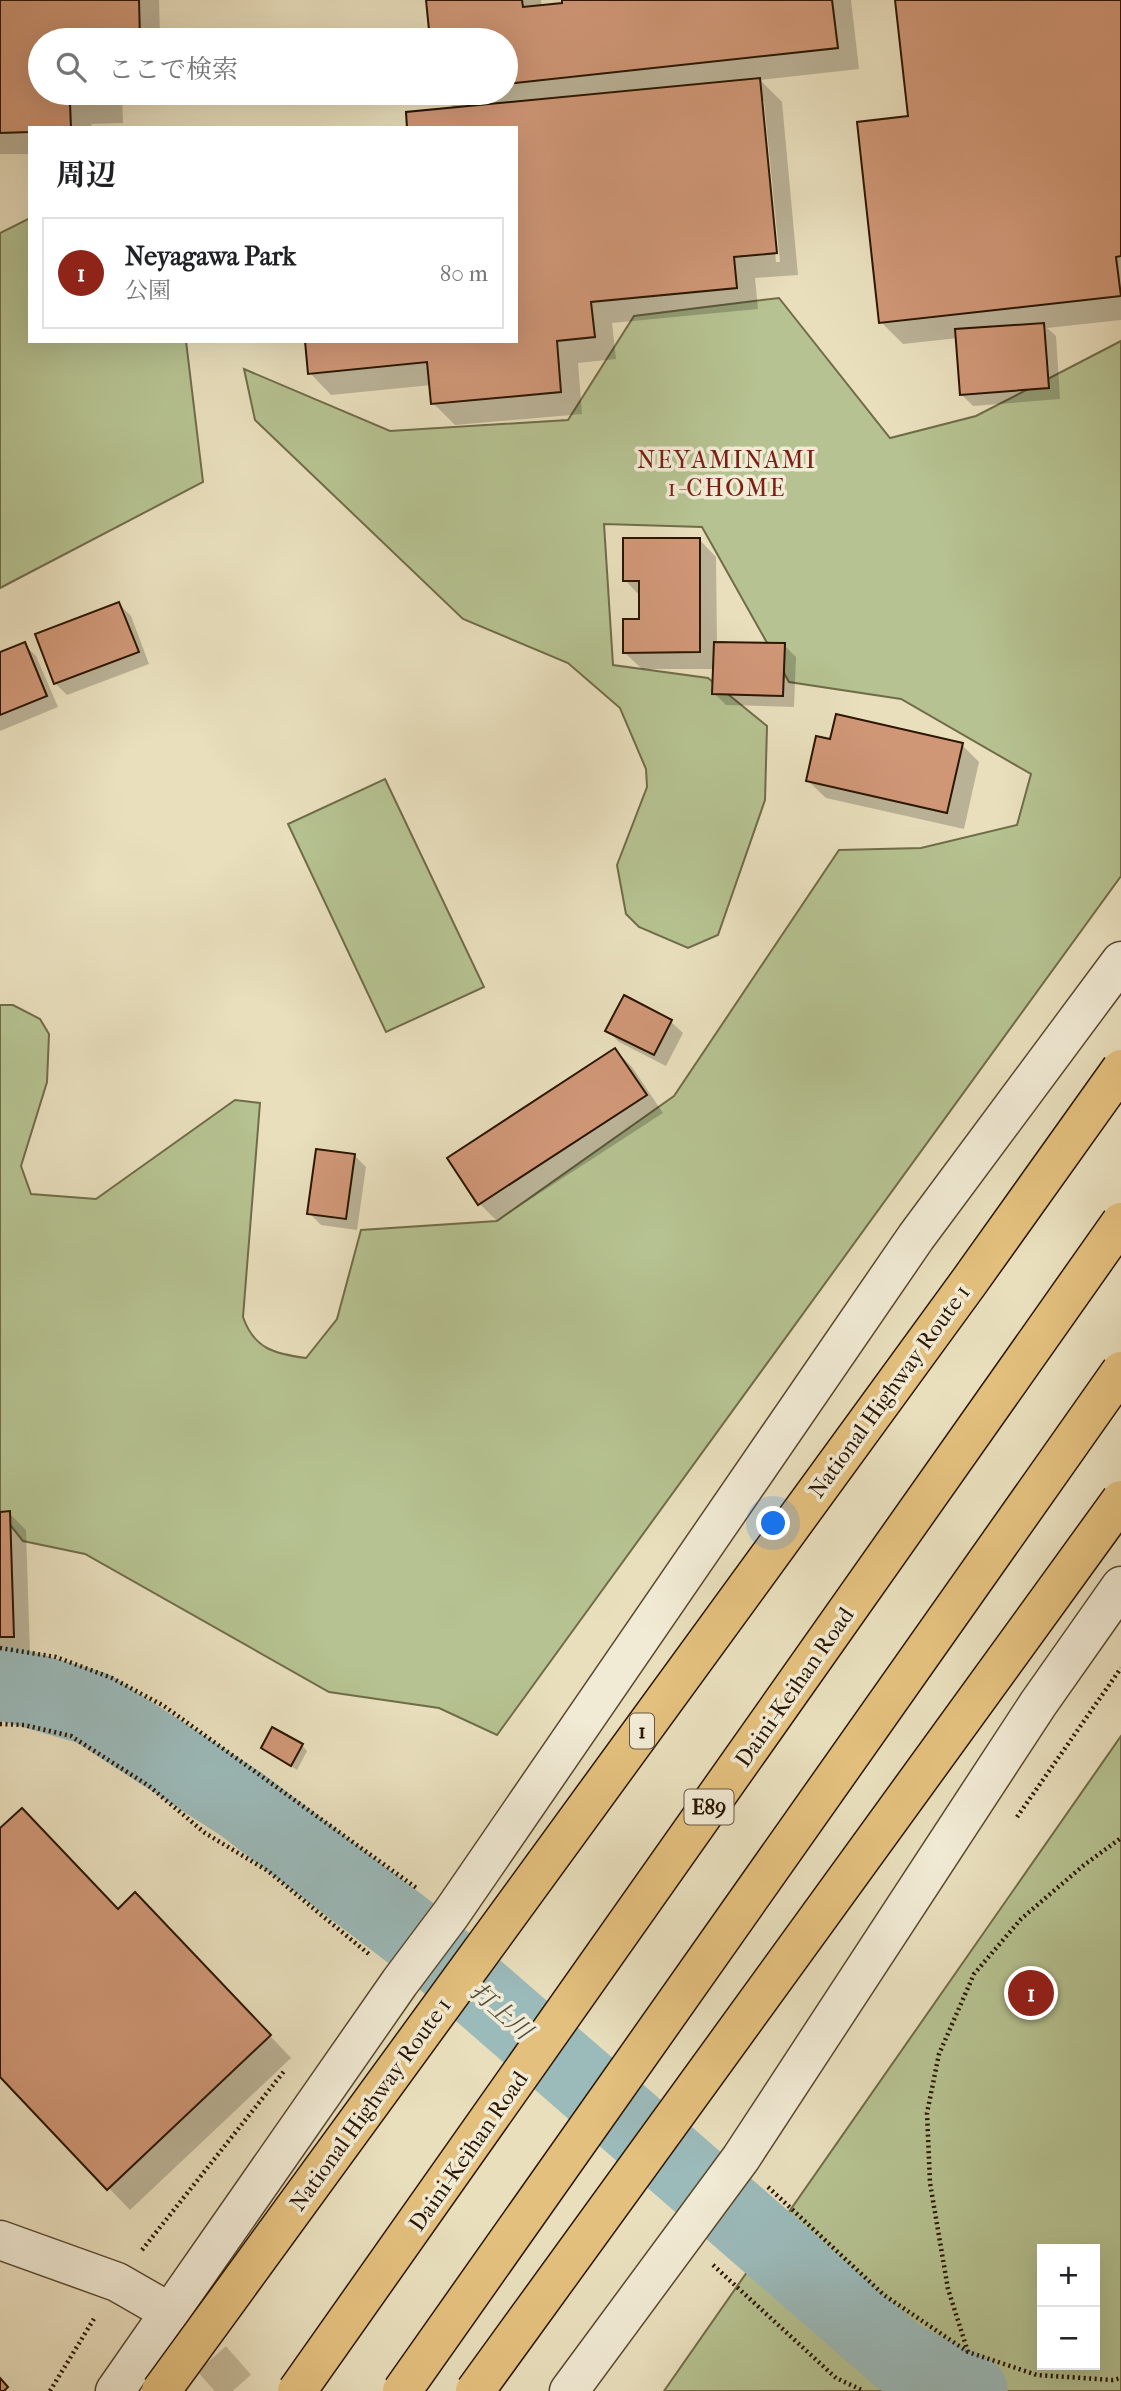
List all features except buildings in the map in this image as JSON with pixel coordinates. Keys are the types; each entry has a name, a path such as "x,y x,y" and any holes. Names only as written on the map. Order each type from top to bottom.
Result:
{"highway":[{"name":"National Highway Route 1","path":"161,2391 969,1282 1121,1069"},
{"name":"Daini-Keihan Road","path":"297,2391 1121,1222"},
{"path":"402,2391 1121,1371"},
{"path":"475,2391 1121,1500"}],"street":[{"path":"115,2391 400,1982 451,1914 916,1237 1121,961"},
{"path":"569,2391 741,2158 1038,1704 1121,1586"},
{"path":"0,2240 117,2282 171,2312"}],"path":[{"path":"0,1648 57,1657 112,1678 164,1706 359,1844 451,1914"},
{"path":"0,1724 24,1725 71,1736 149,1786 205,1833 268,1871 400,1982"},
{"path":"968,2352 948,2290 930,2183 928,2113 939,2054 974,1974 1021,1919 1084,1865 1121,1838"},
{"path":"762,2182 884,2295 968,2352 1037,2375 1112,2380 1121,2378"},
{"path":"706,2259 836,2378 864,2391"}],"green space":[{"path":"28,219 28,343 186,343 203,482 0,588 0,233"},
{"path":"779,298 890,438 976,416 1121,341 1121,876 497,1735 439,1708 329,1692 85,1554 23,1541 0,1512 0,1005 13,1005 40,1019 49,1034 47,1082 21,1166 31,1194 96,1199 235,1100 260,1103 243,1317 253,1336 267,1348 306,1358 337,1319 361,1230 497,1221 674,1096 839,850 921,848 1017,825 1031,774 901,699 789,682 702,527 604,524 613,665 708,678 767,726 765,800 718,935 688,948 639,927 626,914 617,865 647,787 646,769 620,708 568,663 463,619 255,420 244,369 390,431 568,420 634,316"},
{"path":"385,779 484,987 386,1032 288,824"},
{"path":"1121,1736 1121,2391 664,2391"}],"waterway":[{"name":"打上川","path":"0,1684 9,1684 92,1708 241,1804 420,1940 900,2358 970,2391"}],"tunnel":[{"path":"174,2316 240,2391"}],"place":[{"name":"Neyagawa Park","path":"1031,1993"}],"district":[{"name":"NEYAMINAMI 1-CHOME","path":"727,474"}]}
